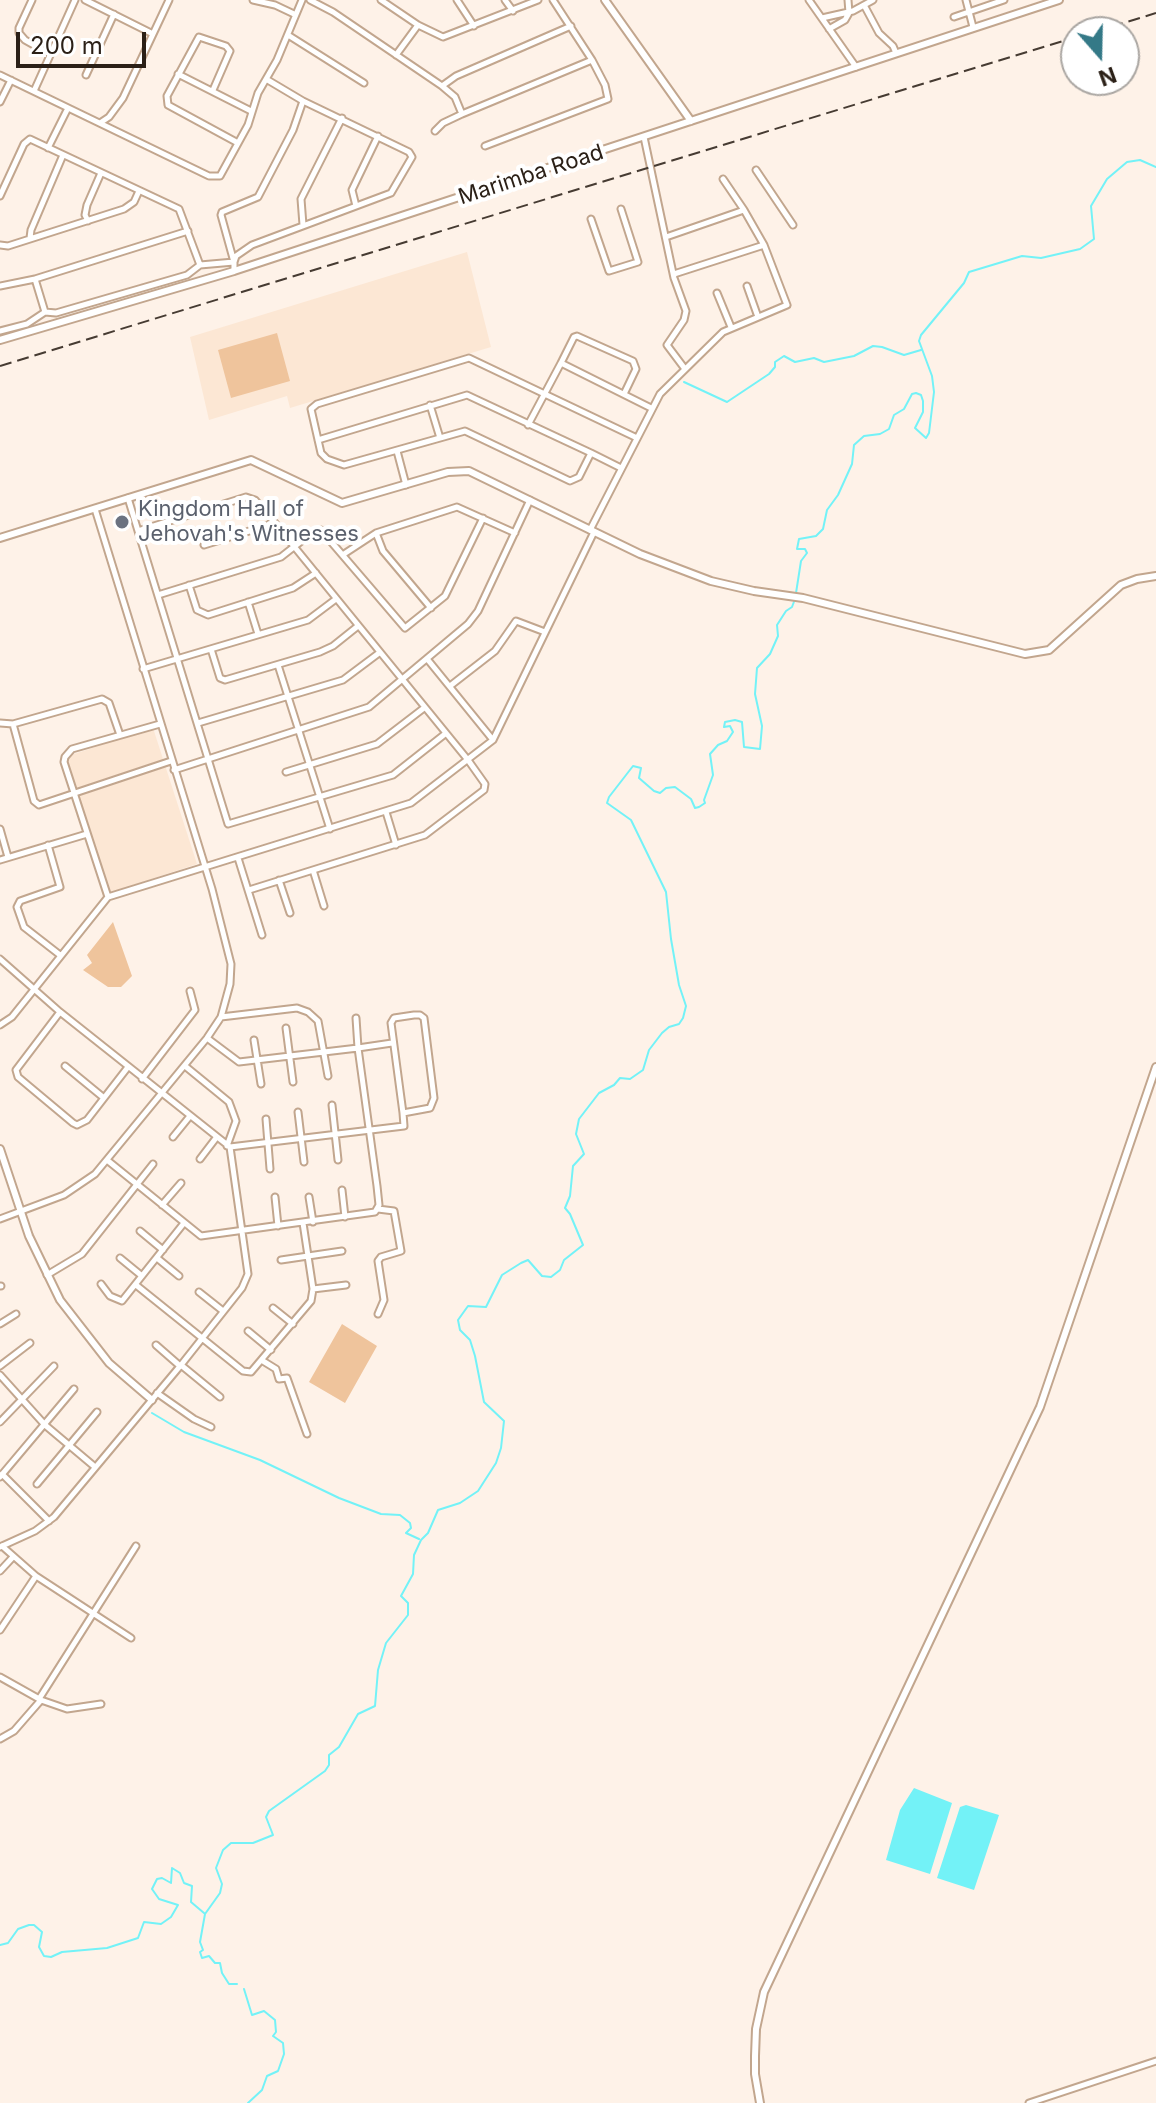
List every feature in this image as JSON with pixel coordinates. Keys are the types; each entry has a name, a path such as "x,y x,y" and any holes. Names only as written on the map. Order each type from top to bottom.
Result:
{"street":[{"path":"32,0 19,33 25,40 50,54"},
{"path":"34,91 75,0"},
{"path":"85,0 153,34"},
{"path":"99,123 109,117 123,98 169,0"},
{"path":"253,0 294,14"},
{"path":"0,75 212,177 223,173 248,125 251,111 302,0"},
{"path":"310,0 333,12 442,86 455,97 462,114"},
{"path":"381,0 418,25 443,37 538,0"},
{"path":"457,0 474,26"},
{"path":"505,0 513,11"},
{"path":"485,146 608,99 605,85 592,60 553,0"},
{"path":"605,0 691,121"},
{"path":"809,0 856,67"},
{"path":"829,29 843,23 849,12 848,0"},
{"path":"821,18 849,12 873,0"},
{"path":"966,0 973,27"},
{"path":"954,17 1004,0"},
{"name":"Marimba Road","path":"0,340 234,271 1059,0"},
{"path":"864,5 879,33 896,53"},
{"path":"86,75 114,14"},
{"path":"396,55 418,25"},
{"path":"442,86 456,76 571,26"},
{"path":"288,35 364,83"},
{"path":"213,90 230,51 226,46 199,37 167,96 170,108 238,143"},
{"path":"435,131 443,123 462,114 592,60"},
{"path":"178,74 251,111"},
{"path":"234,262 236,256 252,245 391,193 412,157 409,152 303,101 266,79"},
{"path":"0,102 11,80"},
{"path":"234,271 222,212 254,200 260,193 293,130 303,101"},
{"path":"48,148 68,108"},
{"path":"303,225 301,199 342,118"},
{"path":"356,206 352,190 378,136"},
{"path":"644,137 686,316 667,345 685,369"},
{"path":"0,196 25,142 30,139 179,209 200,265"},
{"path":"30,238 63,155"},
{"path":"756,170 793,225"},
{"path":"88,221 86,209 101,173"},
{"path":"0,1025 9,1020 108,897 386,812 417,799 493,740 621,468 660,394 731,327 787,305 764,245 723,179"},
{"path":"0,245 8,246 124,209 134,202 139,191"},
{"path":"591,219 607,270 638,262 621,209"},
{"path":"666,237 744,210"},
{"path":"0,286 35,279 188,231"},
{"path":"674,274 764,245"},
{"path":"0,331 27,324 45,312 56,313 187,275 200,265 234,262"},
{"path":"35,279 45,312"},
{"path":"747,286 758,317"},
{"path":"717,293 731,327"},
{"path":"528,425 577,336 633,361 636,369 624,394"},
{"path":"591,453 574,481 465,431 344,465 324,457 311,413 317,404 469,358 637,438"},
{"path":"561,363 651,408"},
{"path":"318,440 467,395 621,468"},
{"path":"430,405 440,438"},
{"path":"397,451 406,485"},
{"path":"0,538 251,460 342,503 460,470 469,471 666,565 711,581 803,598 1020,653 1034,654 1049,650 1121,585 1156,576"},
{"path":"138,531 246,497 255,500 484,781 484,790 433,831 249,890"},
{"path":"128,498 228,824 398,772 445,734"},
{"path":"174,770 363,710 451,641 478,611 530,500"},
{"path":"344,554 376,533 457,507 515,533"},
{"path":"0,1219 21,1213 82,1184 107,1160 207,1038 221,1017 230,984 231,964 205,868 95,509"},
{"path":"158,595 278,558 313,532 321,530 404,628 449,590 483,518"},
{"path":"204,545 275,523"},
{"path":"376,533 383,551 431,608"},
{"path":"189,585 197,610 208,615 293,588 316,573"},
{"path":"143,669 308,620 336,599"},
{"path":"248,602 258,634"},
{"path":"450,686 495,651 516,621 545,632"},
{"path":"211,649 222,680 333,646 358,626"},
{"path":"198,723 343,680 379,653"},
{"path":"428,660 493,740"},
{"path":"278,665 330,829"},
{"path":"0,723 13,724 102,699 109,703 120,735"},
{"path":"286,772 377,744 424,708"},
{"path":"13,724 35,803 39,805 171,761"},
{"path":"108,897 64,762 68,753 160,724"},
{"path":"386,812 396,845"},
{"path":"0,829 8,857"},
{"path":"0,860 87,834"},
{"path":"48,845 60,887 20,901 17,907 24,927 60,955"},
{"path":"238,858 262,935"},
{"path":"313,870 324,906"},
{"path":"279,880 290,913"},
{"path":"0,959 60,1012 229,1147 404,1126 391,1020 420,1015 424,1018 433,1104 423,1110 403,1113"},
{"path":"142,1079 195,1010 190,991"},
{"path":"221,1017 302,1008 318,1021 328,1076"},
{"path":"60,1012 16,1067 16,1074 77,1125 87,1120 128,1067"},
{"path":"356,1018 378,1209"},
{"path":"286,1028 293,1082"},
{"path":"207,1038 233,1060 256,1060 392,1043"},
{"path":"254,1040 261,1084"},
{"path":"65,1066 104,1098"},
{"path":"131,1638 36,1576 1,1546 49,1521 181,1365 247,1277 229,1147 236,1121 229,1102 185,1066"},
{"path":"760,2103 755,2056 756,2029 764,1992 1036,1416 1156,1067"},
{"path":"332,1105 338,1160"},
{"path":"298,1112 304,1162"},
{"path":"173,1137 190,1116"},
{"path":"266,1119 270,1169"},
{"path":"200,1159 216,1138"},
{"path":"0,1149 46,1275 87,1337 109,1363 154,1397 211,1427"},
{"path":"107,1160 201,1236 371,1214 378,1209 394,1211 401,1251 381,1257 378,1261 384,1300 378,1314"},
{"path":"46,1275 82,1254 153,1164"},
{"path":"162,1205 181,1183"},
{"path":"342,1190 345,1217"},
{"path":"275,1197 278,1226"},
{"path":"309,1197 313,1222"},
{"path":"101,1284 118,1301 136,1285 184,1223"},
{"path":"136,1285 248,1373 263,1361 311,1301 313,1289 303,1223"},
{"path":"140,1231 163,1250"},
{"path":"281,1260 342,1251"},
{"path":"120,1258 142,1276"},
{"path":"157,1258 179,1276"},
{"path":"313,1289 346,1285"},
{"path":"199,1292 223,1311"},
{"path":"273,1308 293,1324"},
{"path":"0,1324 16,1314"},
{"path":"248,1331 271,1350"},
{"path":"0,1366 30,1343"},
{"path":"156,1345 220,1397"},
{"path":"263,1361 276,1369 279,1379 287,1378 307,1434"},
{"path":"0,1422 54,1366"},
{"path":"0,1375 45,1425 95,1467"},
{"path":"49,1521 1,1475 74,1389"},
{"path":"37,1484 97,1412"},
{"path":"0,1739 14,1731 40,1699 136,1546"},
{"path":"0,1571 13,1557"},
{"path":"0,1630 36,1576"},
{"path":"0,1677 40,1699 70,1710 101,1704"},
{"path":"1029,2103 1156,2061"}],"shaded area":[{"path":"467,252 491,347 290,408 287,396 209,420 190,337"},
{"path":"277,333 290,381 231,398 218,350"},
{"path":"153,728 197,864 109,893 65,757"},
{"path":"113,922 132,976 121,987 108,987 83,970 92,963 87,955"},
{"path":"342,1324 377,1346 345,1403 309,1382"}],"water":[{"path":"914,1788 952,1803 930,1874 886,1860 900,1810"},
{"path":"966,1805 999,1815 974,1890 937,1878 960,1807"}],"waterway":[{"path":"796,593 801,561 807,553 805,549 797,549 799,539 816,536 823,529 827,510 838,495 852,464 854,445 864,436 889,429 894,415 904,409 912,394 916,393 921,395 923,412 915,428 926,438 929,433 934,392 932,376 919,341 964,283 969,272 1022,256 1041,258 1080,249 1094,239 1091,206 1107,179 1127,162 1140,160 1156,167"},
{"path":"684,382 727,402 769,374 775,362 784,356 795,362 814,358 824,362 854,356 873,346 904,355 921,350"},
{"path":"237,1984 229,1984 220,1963 215,1963 209,1956 202,1958 200,1952 203,1950 200,1942 205,1914 220,1893 222,1884 216,1868 223,1850 231,1843 253,1843 273,1835 266,1817 269,1811 325,1771 329,1765 329,1755 339,1747 358,1714 375,1706 378,1670 386,1643 408,1615 408,1603 401,1596 413,1574 414,1555 421,1540 428,1533 438,1510 460,1503 478,1491 496,1463 501,1448 504,1421 484,1402 470,1340 460,1330 458,1320 468,1306 486,1307 502,1275 521,1263 528,1260 542,1276 551,1277 560,1270 564,1260 583,1245 565,1208 570,1196 573,1166 584,1154 576,1134 579,1119 599,1093 620,1078 630,1079 643,1070 649,1050 662,1033 679,1024 683,1018 686,1006 679,985 666,892 631,820 607,803 609,797 633,766 641,768 639,778 654,791 660,793 666,788 675,787 691,799 695,808 699,807 705,803 713,775 710,754 733,732 730,726 724,727 725,722 742,722 744,747 760,749 762,726 755,694 757,668 770,654 778,636 777,625 795,599"},
{"path":"152,1413 184,1432 260,1460 339,1498 381,1514 400,1515 410,1523 411,1528 406,1533 419,1539"},
{"path":"0,1945 8,1943 18,1929 29,1925 42,1932 39,1947 44,1956 51,1957 62,1952 107,1948 138,1938 144,1922 161,1924 171,1917 178,1905 159,1899 152,1889 157,1879 171,1883 172,1868 180,1873 184,1883 192,1886 191,1902 204,1913"},
{"path":"244,1989 252,2015 264,2011 275,2020 276,2032 273,2036 283,2043 284,2054 278,2071 267,2076 262,2090 248,2103"}],"railway":[{"path":"1140,18 1156,13"},
{"path":"0,366 1060,42"}],"place":[{"name":"Kingdom Hall of Jehovah's Witnesses","path":"122,522"}]}
